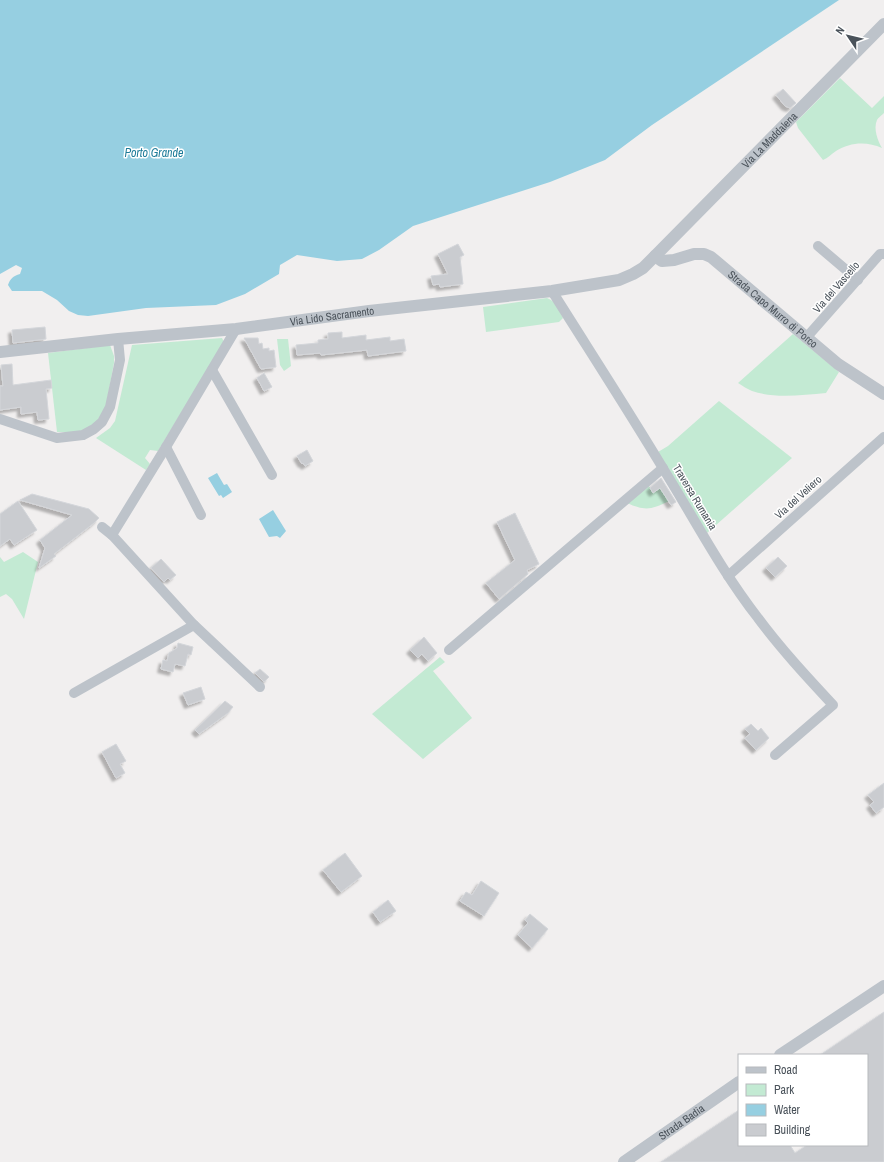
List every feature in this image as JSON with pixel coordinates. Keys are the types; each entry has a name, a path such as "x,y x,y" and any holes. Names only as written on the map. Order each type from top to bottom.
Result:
{"street":[{"name":"Via La Maddalena","path":"655,256 884,24"},
{"path":"818,246 858,280"},
{"name":"Strada Capo Murro di Porco","path":"655,256 662,261 674,260 694,254 704,254 711,257 838,364 884,394"},
{"name":"Via del Vascello","path":"806,338 880,254 884,254"},
{"name":"Via Lido Sacramento","path":"0,352 118,339 236,329 552,291 619,280 643,268 655,256"},
{"name":"Traversa Rumania","path":"552,291 663,468 728,576 791,660 833,705 775,755"},
{"path":"112,535 166,448 236,329"},
{"path":"0,419 57,438 83,435 94,429 102,422 110,407 120,360 118,339"},
{"path":"212,370 272,476"},
{"name":"Via del Veliero","path":"728,576 884,436"},
{"path":"166,448 201,515"},
{"path":"449,650 663,468"},
{"path":"102,527 112,535 194,625 260,687"},
{"path":"74,693 194,625"},
{"path":"782,1054 884,986"},
{"name":"Strada Badia","path":"624,1162 738,1083"}],"green space":[{"path":"840,78 872,108 884,96 884,113 879,117 876,124 876,131 882,148 870,144 853,144 841,148 823,160 798,128 796,122"},
{"path":"547,298 555,304 563,318 559,322 486,332 483,307"},
{"path":"793,334 839,372 826,393 789,396 770,395 752,391 738,383"},
{"path":"222,338 224,342 158,451 150,450 145,458 150,464 146,470 96,438 110,428 115,421 132,345"},
{"path":"277,339 288,339 291,366 284,371 280,365"},
{"path":"110,345 114,356 114,363 105,411 96,422 84,430 75,432 57,432 48,353"},
{"path":"719,401 792,458 707,533 658,452 668,446"},
{"path":"648,485 653,492 660,488 669,501 653,508 643,508 627,503"},
{"path":"23,552 38,562 24,619 12,599 6,594 0,597 0,557 4,562"},
{"path":"440,657 445,662 433,671 472,718 423,759 372,714"}],"water":[{"name":"Porto Grande","path":"0,0 839,0 652,125 605,160 550,182 413,226 379,250 362,259 337,261 297,255 280,265 279,274 245,294 216,305 146,308 88,316 78,315 69,311 57,300 42,291 12,291 8,285 11,279 20,274 22,268 16,265 0,274"},
{"path":"217,473 224,485 227,484 232,492 223,498 221,495 219,496 208,478"},
{"path":"273,510 286,531 280,538 277,536 269,537 259,519"}],"building":[{"path":"783,89 796,103 790,108 785,106 776,95"},
{"path":"458,244 464,255 460,257 463,284 440,287 439,284 433,285 431,276 448,274 438,254"},
{"path":"45,327 46,339 13,343 12,330"},
{"path":"342,332 342,338 366,335 366,340 390,337 390,341 404,339 406,351 368,356 367,350 321,355 320,353 297,355 296,345 318,343 318,340 328,339 328,333"},
{"path":"244,338 258,338 259,344 262,343 263,349 269,348 269,351 274,350 276,367 261,369"},
{"path":"12,364 13,385 51,380 52,388 46,389 49,419 38,420 37,412 21,414 21,407 0,410 0,386 3,386 1,365"},
{"path":"264,373 272,387 264,391 257,378"},
{"path":"307,450 313,461 305,466 297,456"},
{"path":"661,478 676,502 671,505 660,488 653,493 650,488"},
{"path":"32,494 89,509 99,518 54,554 56,556 39,568 45,548 40,540 72,515 20,500"},
{"path":"18,501 37,530 14,545 10,539 0,546 0,514"},
{"path":"515,513 539,564 527,570 528,574 499,599 486,583 515,560 497,522"},
{"path":"778,557 787,566 775,577 766,568"},
{"path":"161,559 176,575 170,580 168,578 164,582 151,568"},
{"path":"424,637 437,653 428,661 422,654 418,658 410,650"},
{"path":"178,643 193,647 191,655 188,654 185,666 175,664 173,672 161,669 163,660 167,661 169,653 177,648"},
{"path":"260,669 269,677 264,682 255,673"},
{"path":"201,687 205,699 188,705 183,693"},
{"path":"225,701 233,707 228,713 199,734 195,730"},
{"path":"751,724 758,731 761,728 769,738 756,750 745,738 750,734 745,729"},
{"path":"116,744 126,761 120,764 125,773 116,778 102,752"},
{"path":"884,783 884,807 876,813 870,805 874,802 868,795"},
{"path":"345,853 362,876 341,892 323,870"},
{"path":"481,881 499,893 484,916 460,901 466,892 472,895"},
{"path":"388,900 396,911 380,922 373,912"},
{"path":"530,914 548,929 532,948 518,935 528,923 525,920"},
{"path":"884,1012 884,1162 661,1162 738,1111 738,1146 791,1146 795,1153 806,1146 868,1146 868,1054 821,1054"}]}
